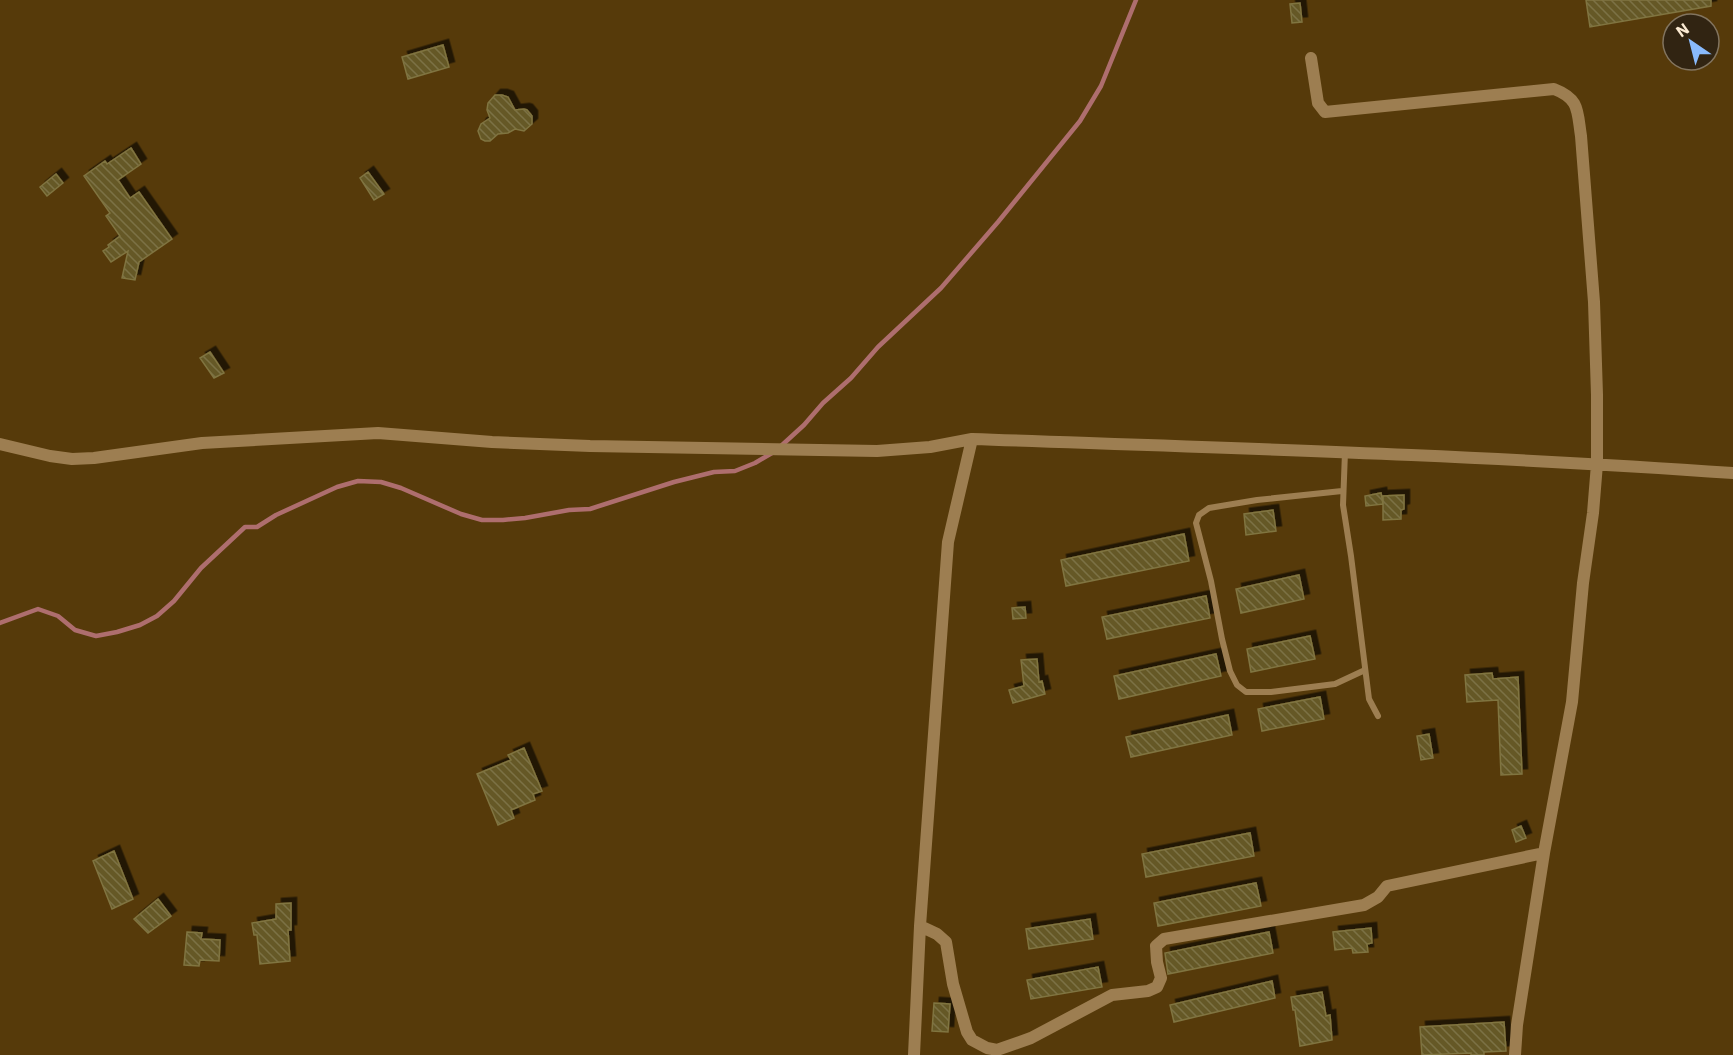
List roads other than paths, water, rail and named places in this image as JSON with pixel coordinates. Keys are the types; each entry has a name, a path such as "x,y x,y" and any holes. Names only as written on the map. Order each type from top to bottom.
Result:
{"street":[{"path":"1311,58 1318,103 1325,112 1554,89 1573,99 1577,111 1594,302 1597,464 1572,702 1544,853 1517,1025 1515,1055"},
{"path":"0,444 72,459 202,443 378,433 568,445 877,451 930,447 972,439 1345,452 1733,473"},
{"path":"914,1055 920,926 948,542 972,439"},
{"path":"920,926 937,934 946,942 953,984 967,1032 980,1046 997,1050 1031,1038 1112,995 1148,991 1157,987 1161,978 1156,946 1164,939 1364,905 1378,897 1387,886 1544,853"}],"lane":[{"path":"1345,452 1343,505 1369,699 1378,716"},
{"path":"1342,491 1257,500 1209,508 1199,515 1196,524 1211,581 1222,639 1230,670 1237,686 1246,692 1271,692 1335,684 1365,670"}],"waterway":[{"path":"781,446 851,378 878,347 941,288 1080,121 1101,86 1136,0"},
{"path":"0,623 38,609 58,616 75,630 96,636 140,625 157,616 174,601 201,568 245,527 257,527 276,515 337,487 358,481 381,482 401,488 461,514 482,520 503,520 590,509 674,482 714,472 735,471 772,453"}]}
